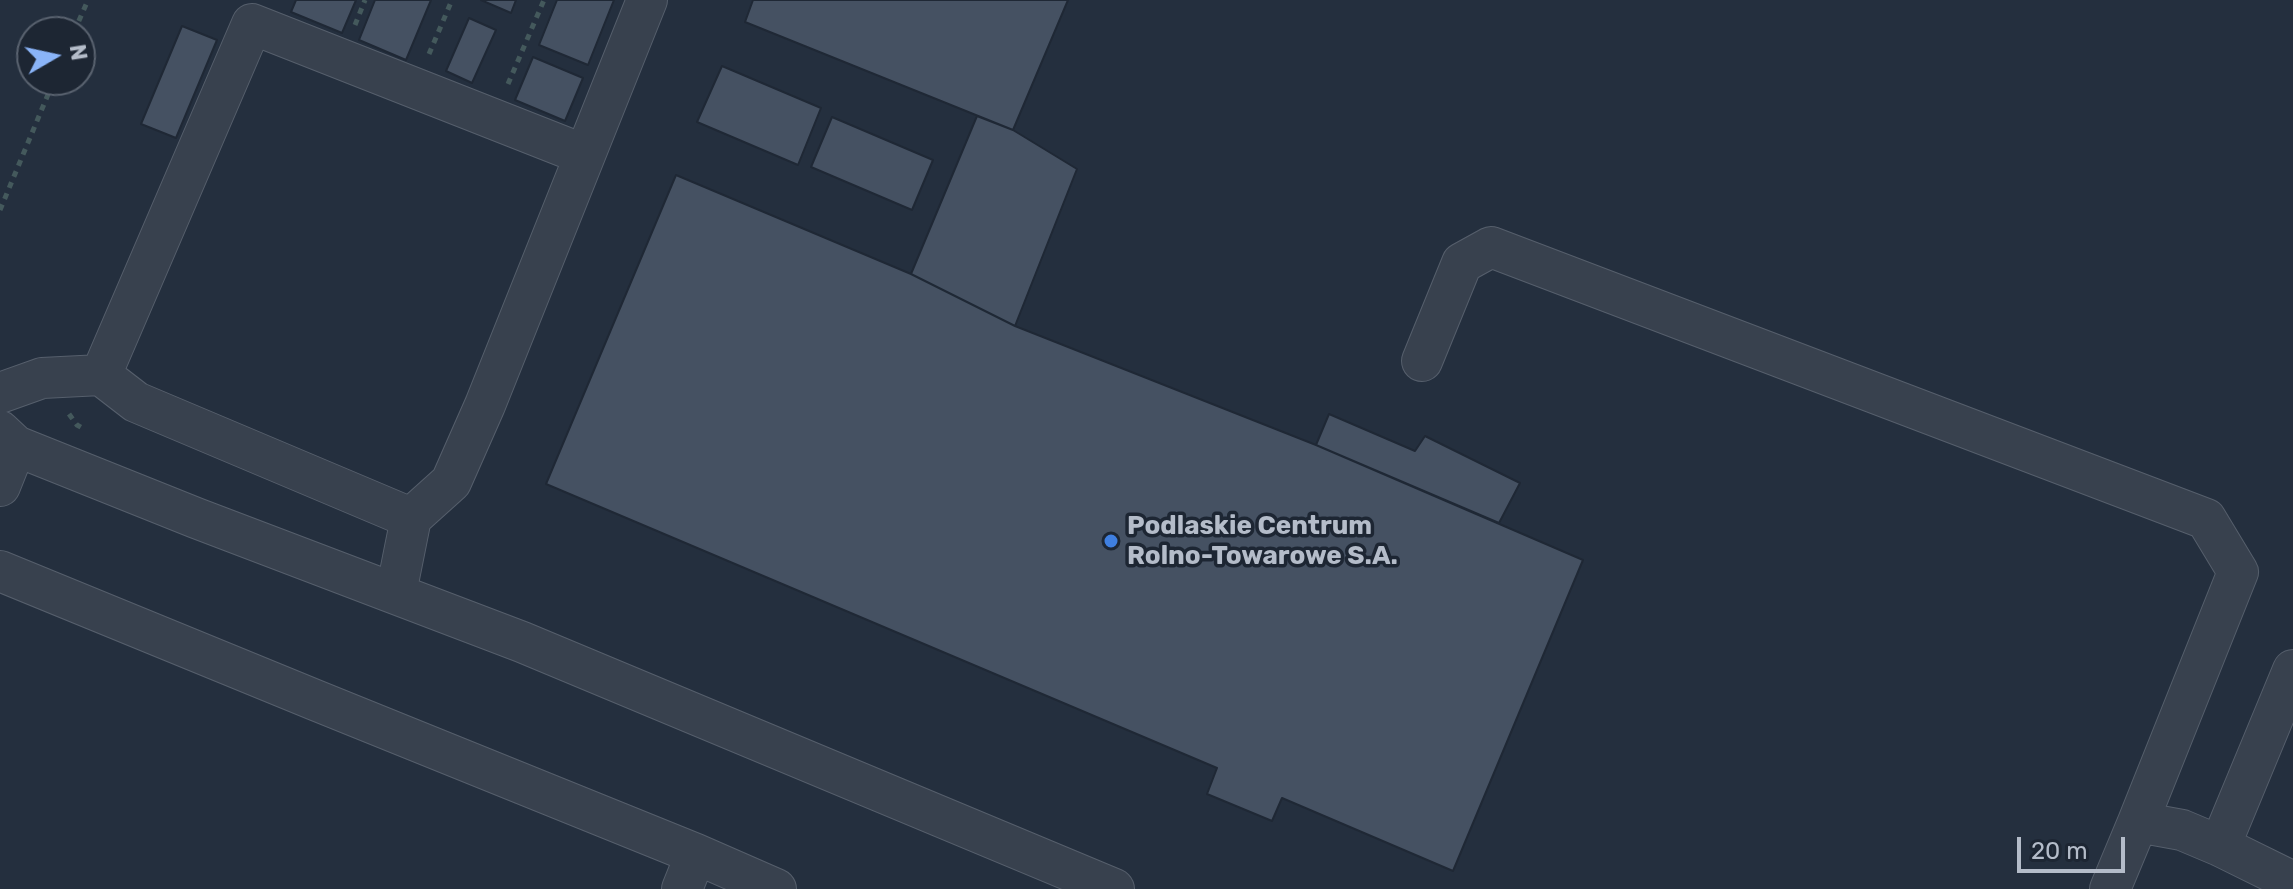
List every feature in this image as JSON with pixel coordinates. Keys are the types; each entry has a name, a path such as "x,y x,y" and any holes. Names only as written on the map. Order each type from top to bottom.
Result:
{"street":[{"path":"396,593 434,534 451,482 485,405 647,0"},
{"path":"101,375 257,12 415,88 585,155"},
{"path":"1422,361 1462,263 1491,247 2206,519 2238,572 2110,889"},
{"path":"0,393 42,378 101,375 136,402 411,518"},
{"path":"0,486 5,441 565,660 1114,889"},
{"path":"396,593 411,518 451,482"},
{"path":"0,571 315,700 689,871 776,889"},
{"path":"2220,846 2293,670"},
{"path":"2138,822 2182,830 2293,882"}],"path":[{"path":"415,88 452,0"},
{"path":"493,119 544,0"},
{"path":"0,210 47,96"}],"building":[{"path":"296,0 356,0 342,33 291,12"},
{"path":"375,0 431,0 406,60 359,40"},
{"path":"481,0 516,0 511,13"},
{"path":"557,0 614,0 588,65 539,45"},
{"path":"753,0 1068,0 1013,130 745,22"},
{"path":"469,18 496,30 472,83 446,71"},
{"path":"182,26 217,40 176,138 141,124"},
{"path":"533,57 583,78 565,121 515,100"},
{"path":"722,66 821,108 798,165 697,122"},
{"path":"977,116 1013,130 1077,169 1015,326 911,274"},
{"path":"832,117 933,160 912,210 811,167"},
{"name":"Podlaskie Centrum Rolno-Towarowe S.A.","path":"676,175 911,274 1015,326 1316,445 1583,560 1453,871 1282,798 1272,821 1207,794 1217,768 546,484"},
{"path":"1329,414 1415,451 1425,436 1520,483 1499,523 1316,445"}],"place":[{"name":"Podlaskie Centrum Rolno-Towarowe S.A.","path":"1111,541"}]}
